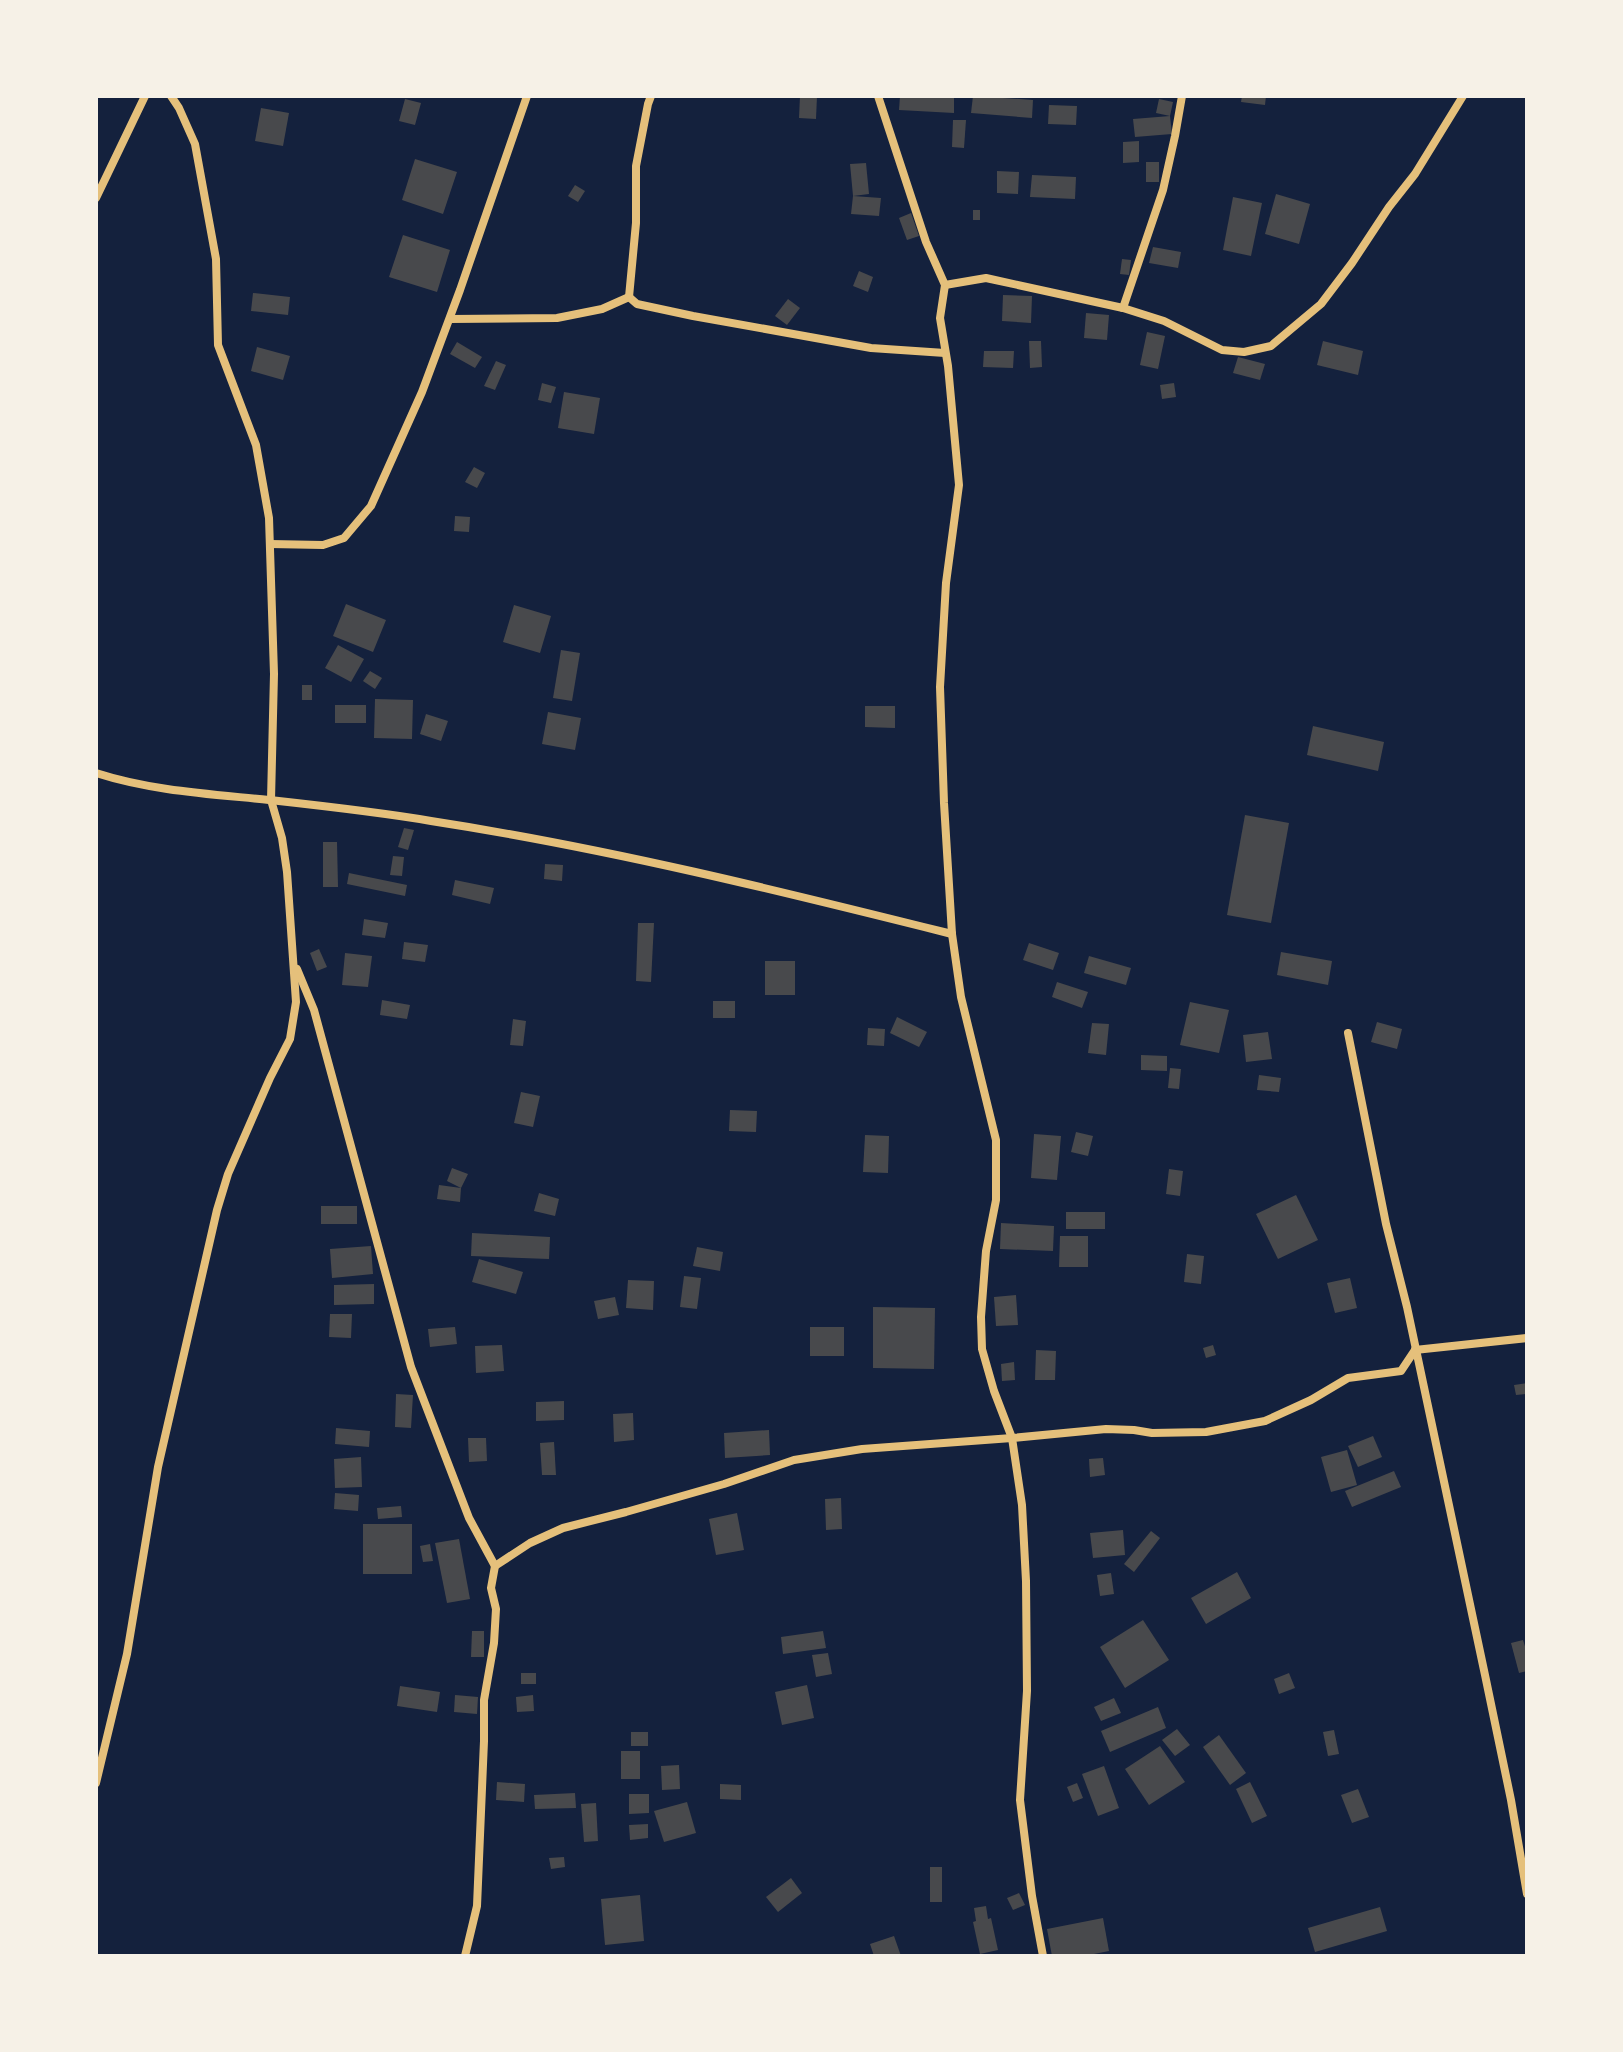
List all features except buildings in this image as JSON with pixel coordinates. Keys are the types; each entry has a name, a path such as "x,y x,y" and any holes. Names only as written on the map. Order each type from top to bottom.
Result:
{"street":[{"path":"96,198 145,96"},
{"path":"96,1783 127,1654 158,1467 217,1210 228,1174 290,1039 296,1002 287,872 282,838 271,800 274,674 269,518 256,445 218,345 216,259 195,144 171,96"},
{"path":"270,544 323,545 344,538 371,506 422,392 450,319 527,96"},
{"path":"629,297 636,223 636,166 651,96"},
{"path":"878,96 926,242 945,285 940,318 959,485 946,583 940,687 952,934 961,997 996,1140 996,1200 986,1251 982,1349 1012,1438 1022,1505 1027,1691 1020,1800 1043,1956"},
{"path":"1123,308 1163,190 1182,96"},
{"path":"945,285 986,278 1123,308 1164,321 1222,350 1244,352 1271,346 1321,304 1415,174 1463,96"},
{"path":"450,319 557,318 602,309 629,297"},
{"path":"629,297 637,304 679,313 871,348 945,353"},
{"path":"96,773 183,792 432,821 618,855 952,934"},
{"path":"294,961 314,1010 411,1367 469,1518 495,1566 491,1588 496,1609 494,1643 484,1700 477,1906 465,1956"},
{"path":"1348,1033 1386,1224 1511,1800 1527,1894"},
{"path":"1415,1350 1527,1338"},
{"path":"495,1566 530,1543 563,1528 724,1484 794,1460 862,1449 1106,1429 1152,1433 1206,1432 1265,1421 1311,1400 1348,1378 1401,1371 1415,1350"}]}
